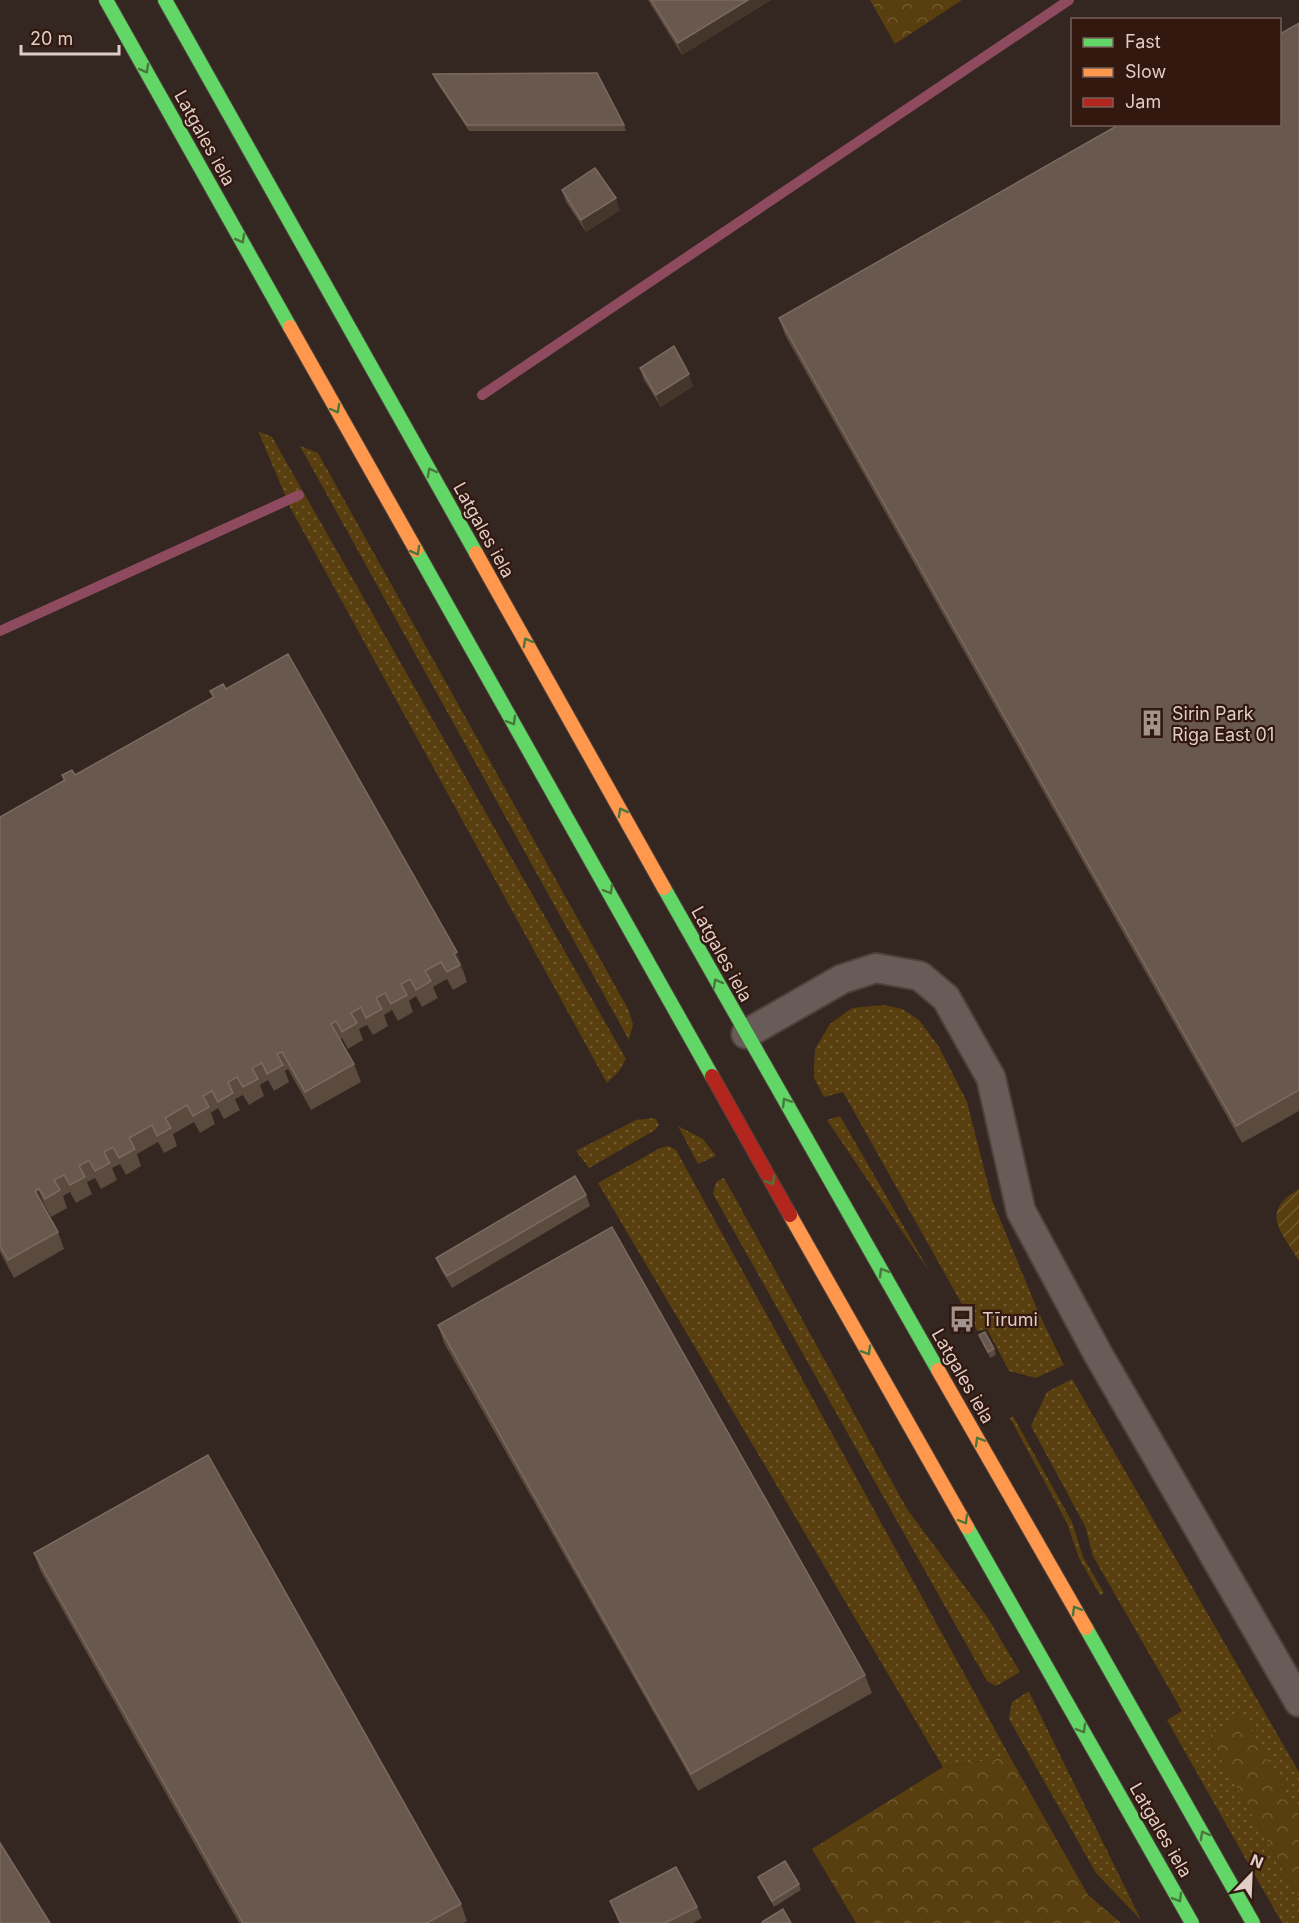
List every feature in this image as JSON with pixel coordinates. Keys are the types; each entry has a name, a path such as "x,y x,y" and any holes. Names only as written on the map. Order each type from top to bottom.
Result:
{"highway":[{"name":"Latgales iela","path":"106,0 468,644 705,1055 1192,1923"},
{"name":"Latgales iela","path":"165,0 741,1036 1109,1668 1253,1923"}],"street":[{"path":"741,1036 842,979 876,968 920,976 946,998 991,1078 1020,1211 1098,1354 1299,1701"}],"green space":[{"path":"870,0 962,0 895,44"},
{"path":"258,431 272,437 626,1059 619,1071 607,1083 291,509"},
{"path":"300,446 318,453 628,1009 633,1024 629,1040"},
{"path":"883,1005 902,1009 919,1020 939,1047 967,1102 992,1200 1040,1316 1064,1365 1036,1378 1009,1371 987,1329 977,1331 843,1092 824,1097 814,1078 815,1049 830,1024 852,1008"},
{"path":"840,1116 931,1274 827,1120"},
{"path":"655,1118 659,1125 655,1130 589,1168 576,1151 636,1120"},
{"path":"678,1126 703,1139 716,1156 698,1164"},
{"path":"669,1146 676,1150 1010,1757 943,1767 598,1183 660,1148"},
{"path":"724,1178 907,1509 988,1618 1020,1672 996,1686 987,1681 713,1194 716,1182"},
{"path":"1299,1189 1299,1261 1281,1231 1277,1222 1277,1214 1287,1197"},
{"path":"1072,1379 1299,1772 1299,1816 1242,1715 1208,1736 1299,1897 1299,1923 1282,1923 1167,1720 1182,1711 1093,1556 1085,1526 1031,1426 1047,1392"},
{"path":"1013,1416 1072,1522 1083,1557 1104,1593 1100,1595 1079,1558 1067,1523 1010,1418"},
{"path":"1029,1691 1141,1920 1096,1873 1009,1719 1012,1702"},
{"path":"1242,1714 1299,1816 1299,1897 1208,1736"},
{"path":"1010,1757 1088,1895 1121,1923 856,1923 812,1849 943,1767"}],"building":[{"path":"651,0 748,0 678,43"},
{"name":"Sirin Park Riga East 01","path":"1299,23 1299,1090 1236,1126 779,318 1116,126 1281,126 1281,33"},
{"path":"597,73 624,125 467,125 433,74"},
{"path":"595,168 616,198 581,220 562,190"},
{"path":"674,346 689,374 656,395 640,368"},
{"path":"288,654 457,952 454,954 460,965 447,972 441,962 425,971 431,981 416,990 410,979 401,984 407,995 391,1004 385,993 376,998 382,1009 366,1018 361,1007 351,1013 357,1023 342,1032 336,1021 331,1024 354,1064 305,1092 282,1052 277,1054 283,1065 267,1074 262,1063 252,1068 258,1079 243,1087 237,1077 228,1082 233,1093 218,1102 212,1091 203,1096 209,1107 193,1116 187,1105 165,1118 171,1128 157,1136 152,1125 129,1138 135,1149 119,1158 113,1147 104,1152 110,1163 95,1171 89,1160 79,1166 85,1177 70,1185 64,1175 54,1180 60,1190 45,1199 39,1189 35,1191 58,1232 8,1260 0,1246 0,817 65,780 62,775 72,770 75,775 214,697 210,691 223,684 226,689"},
{"path":"575,1176 586,1195 447,1276 436,1258"},
{"path":"612,1227 865,1675 691,1774 438,1325"},
{"path":"985,1332 994,1349 988,1352 979,1335"},
{"path":"208,1455 461,1904 427,1923 243,1923 34,1553"},
{"path":"0,1843 50,1923 0,1923"},
{"path":"785,1861 799,1884 772,1901 758,1877"},
{"path":"676,1867 697,1907 665,1923 621,1923 610,1901"},
{"path":"783,1909 791,1923 762,1922"}],"waterway":[{"path":"482,395 1069,0"},
{"path":"0,631 299,495"}],"traffic: fast":[{"path":"106,0 290,327"},
{"path":"165,0 476,553"},
{"path":"416,550 712,1076"},
{"path":"664,888 938,1370"},
{"path":"967,1527 1192,1923"},
{"path":"1086,1628 1253,1923"}],"traffic: slow":[{"path":"290,327 416,550"},
{"path":"476,553 664,888"},
{"path":"790,1215 967,1527"},
{"path":"938,1370 1086,1628"}],"traffic: jam":[{"path":"712,1076 790,1215"}],"place":[{"name":"Sirin Park Riga East 01","path":"1152,723"},
{"name":"Tīrumi","path":"962,1319"}]}
